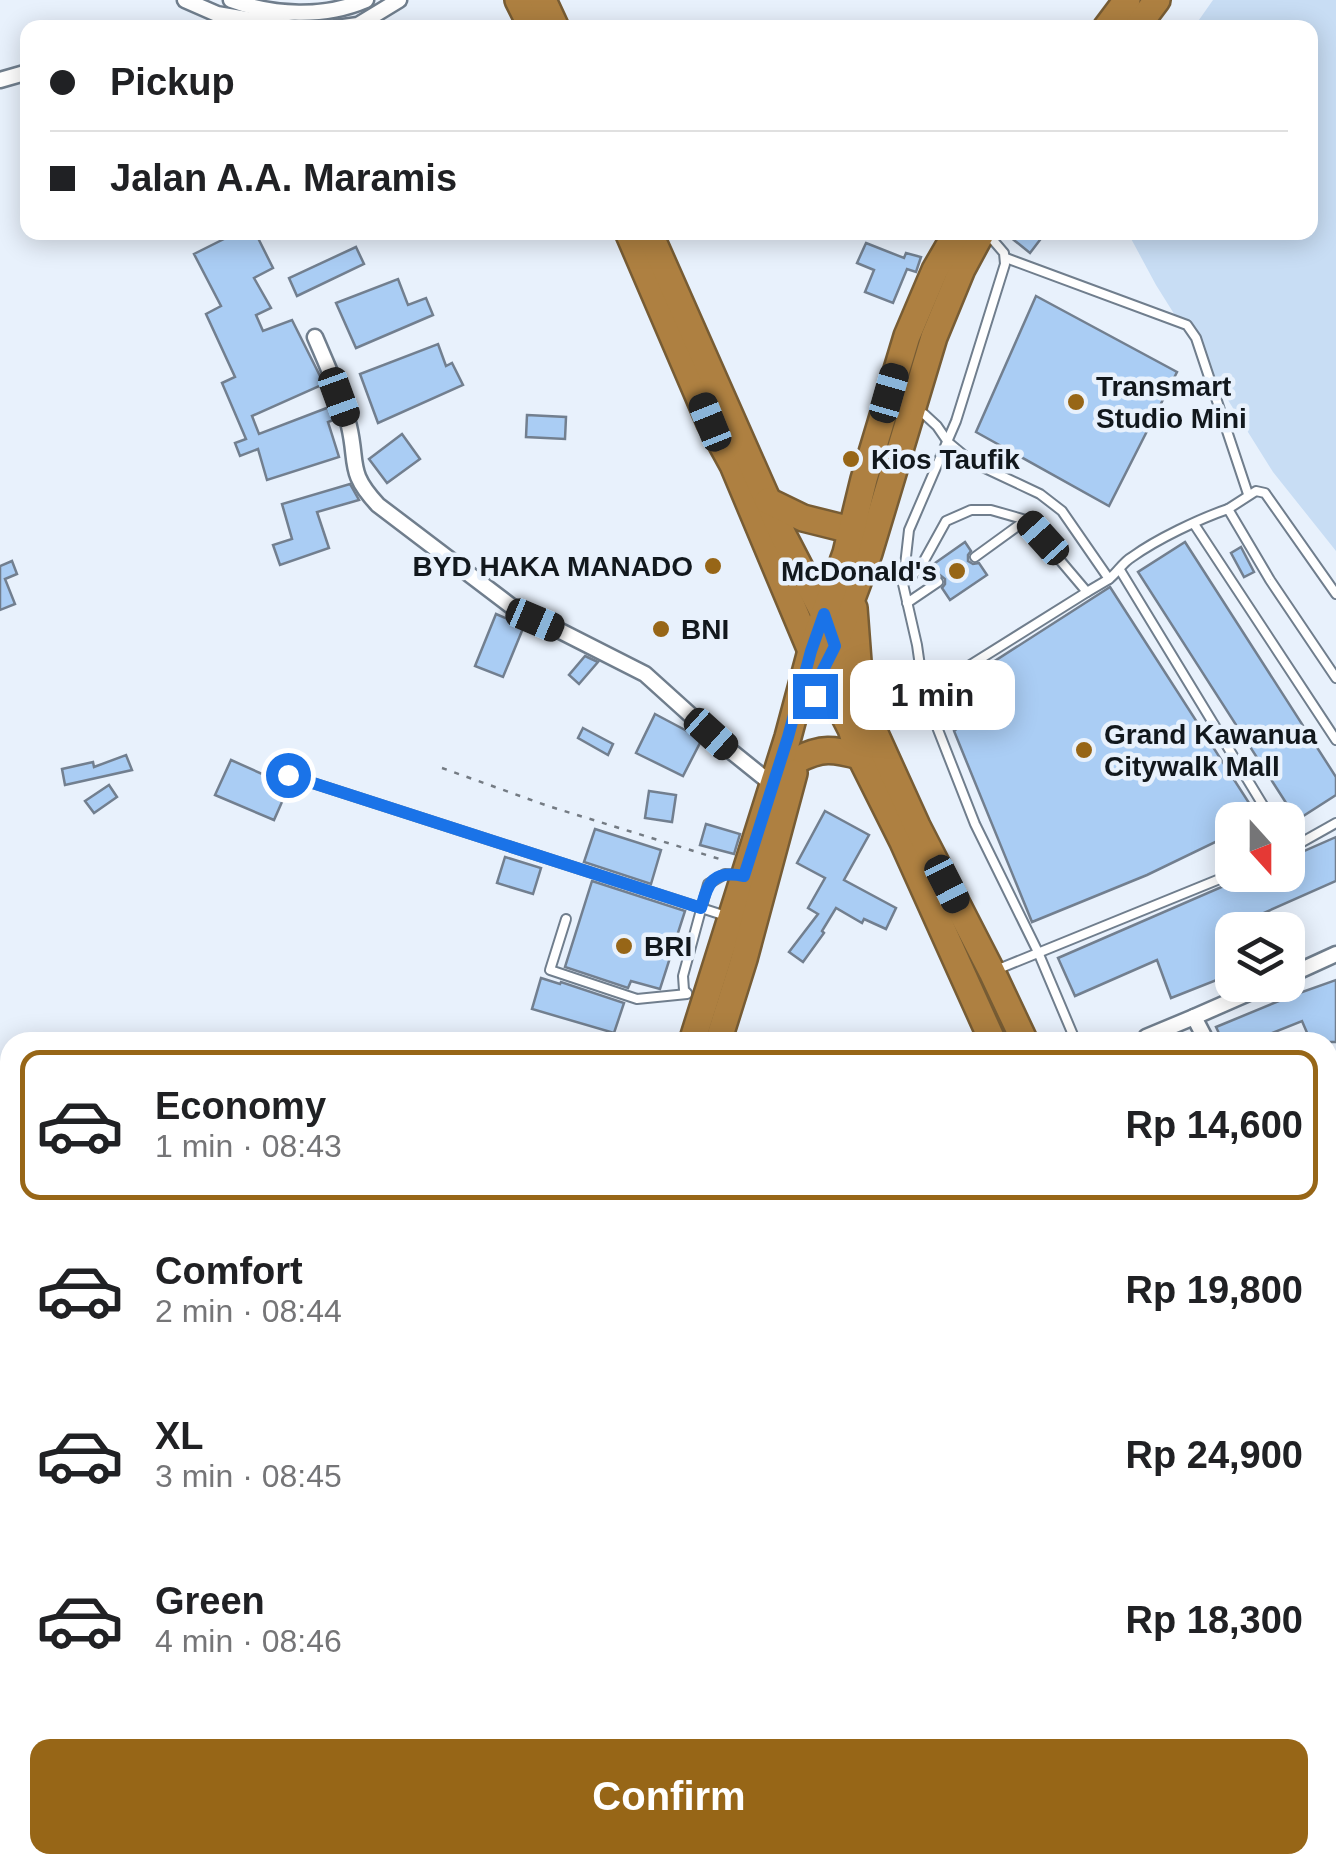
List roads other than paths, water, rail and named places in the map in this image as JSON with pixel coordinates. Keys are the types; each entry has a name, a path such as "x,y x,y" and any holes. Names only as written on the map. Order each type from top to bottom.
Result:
{"highway":[{"path":"632,240 720,420 768,501 824,614"},
{"path":"652,240 720,420 733,466 823,656 860,756 988,1032"},
{"path":"721,1032 808,719 823,656 824,614 846,553 906,336 952,240"},
{"path":"693,1032 696,997 730,917 773,785 823,656 854,598 944,312 977,240"},
{"path":"768,501 802,518 851,530"},
{"path":"854,598 861,704"},
{"path":"823,656 861,704 1020,1032"},
{"path":"797,760 815,750 830,749 860,756"}],"street":[{"path":"185,0 217,14 253,20"},
{"path":"231,0 249,6 347,8 366,0"},
{"path":"366,20 399,0"},
{"path":"315,337 348,423 356,474 364,490 378,504 511,606 645,674 773,785"},
{"path":"1305,968 1336,954"},
{"path":"1158,1032 1228,1002"},
{"path":"1194,1017 1201,1032"}],"lane":[{"path":"995,240 1006,258 1187,325 1196,338 1248,494"},
{"path":"1006,258 956,421 908,530 903,584 924,694 975,824 1038,952 1072,1032"},
{"path":"912,410 924,414 972,462 1040,494 1062,511 1109,580"},
{"path":"924,694 1109,580 1128,559 1256,490 1265,494 1336,594"},
{"path":"1228,508 1270,580 1336,678"},
{"path":"903,584 920,568 946,521 971,510 991,510 1026,520 1087,592"},
{"path":"975,556 1026,520"},
{"path":"1194,524 1336,740"},
{"path":"1120,570 1261,802"},
{"path":"907,603 938,582"},
{"path":"288,775 730,917"},
{"path":"1305,839 1336,822"},
{"path":"696,997 684,990 683,976 708,884 725,874 745,872"},
{"path":"992,972 1215,881"},
{"path":"566,919 550,970 638,999 696,997"}],"place":[{"name":"Transmart Studio Mini","path":"1076,402"},
{"name":"Kios Taufik","path":"851,459"},
{"name":"BYD HAKA MANADO","path":"713,566"},
{"name":"McDonald's","path":"957,571"},
{"name":"BNI","path":"661,629"},
{"name":"Grand Kawanua Citywalk Mall","path":"1084,750"},
{"name":"BRI","path":"624,946"}]}
